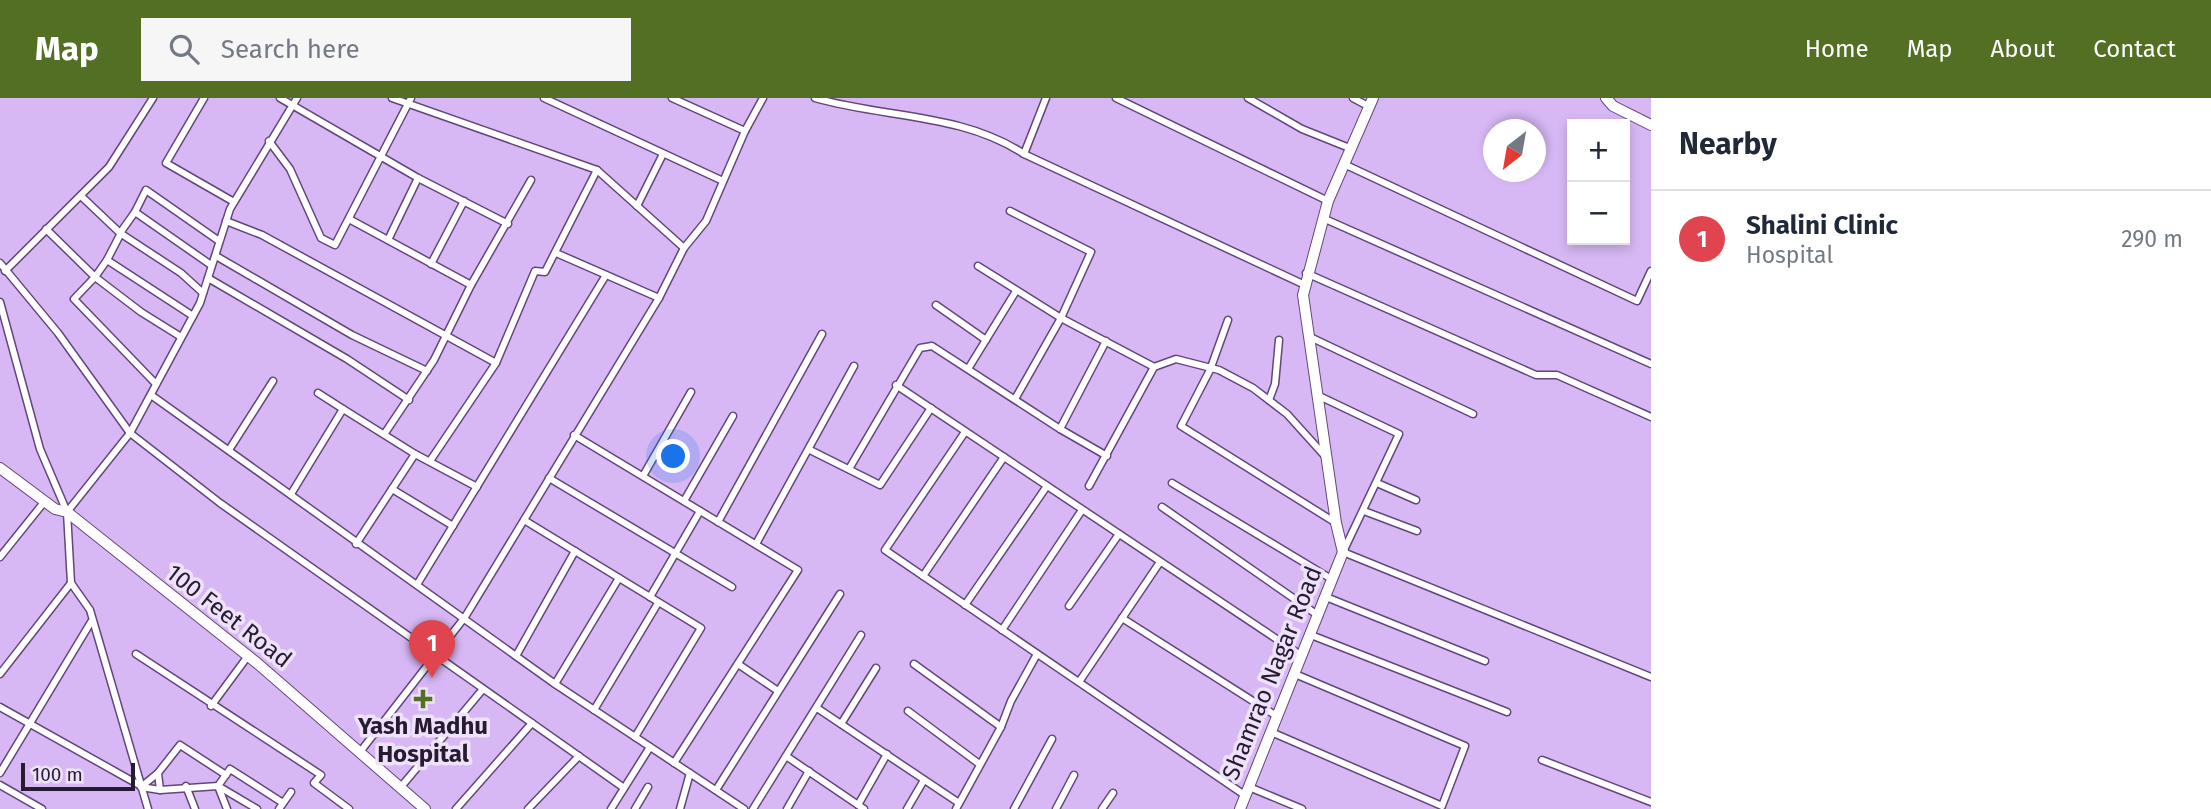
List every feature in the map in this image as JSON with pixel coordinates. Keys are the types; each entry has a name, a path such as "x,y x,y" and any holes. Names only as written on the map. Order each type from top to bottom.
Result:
{"main road":[{"path":"1606,98 1613,106 1651,125"},
{"path":"1343,552 1336,523 1303,304 1304,285 1328,201 1346,166 1370,102"},
{"name":"100 Feet Road","path":"2,472 55,509 67,512 248,656 421,808"},
{"name":"Shamrao Nagar Road","path":"1240,809 1343,552"}],"street":[{"path":"5,271 109,167 153,98"},
{"path":"204,98 166,163 234,202"},
{"path":"280,98 418,178 508,224"},
{"path":"67,512 130,433 193,316 234,202 297,98"},
{"path":"392,98 409,101 597,170 684,248"},
{"path":"544,98 723,181"},
{"path":"672,98 745,131"},
{"path":"360,752 465,617 659,298 684,248 706,220 745,131 763,98"},
{"path":"815,98 966,127 1008,143 1024,154 1304,285"},
{"path":"1024,154 1046,98"},
{"path":"1116,98 1328,201"},
{"path":"1248,98 1302,129 1352,149"},
{"path":"1353,98 1370,102"},
{"path":"269,141 290,169 321,238 335,245 409,101"},
{"path":"638,206 663,154"},
{"path":"1346,166 1637,301 1650,275"},
{"path":"430,461 496,363 535,271 545,272 597,170"},
{"path":"388,240 418,178"},
{"path":"385,433 427,371 471,285 531,180"},
{"path":"156,384 74,299 107,260 146,190 219,241"},
{"path":"81,196 121,233 181,273 203,293"},
{"path":"431,264 464,201"},
{"path":"1010,211 1091,252 1061,317 1015,399"},
{"path":"135,212 211,265"},
{"path":"349,219 471,285"},
{"path":"1325,219 1651,364"},
{"path":"226,221 262,235 496,363"},
{"path":"46,229 95,276 141,312 181,337"},
{"path":"556,253 659,298"},
{"path":"216,256 352,335 427,371"},
{"path":"107,260 193,316"},
{"path":"0,263 58,332 130,433 220,503 624,788"},
{"path":"978,266 1061,317 1154,367"},
{"path":"1306,273 1536,375 1557,374 1651,417"},
{"path":"418,583 606,275"},
{"path":"208,278 348,359 409,400"},
{"path":"968,369 1016,291"},
{"path":"0,302 40,449 67,512 71,583 90,610 91,622 141,786 145,808"},
{"path":"936,305 986,340"},
{"path":"1228,320 1210,370 1181,426 1336,523"},
{"path":"718,522 822,334"},
{"path":"1308,337 1473,414"},
{"path":"1269,400 1275,384 1279,340"},
{"path":"1060,429 1106,341"},
{"path":"849,469 920,348 932,346 1060,429 1107,456"},
{"path":"1089,486 1154,367 1176,359 1210,370 1219,370 1269,400 1287,414 1326,456"},
{"path":"756,544 854,366"},
{"path":"229,450 273,381"},
{"path":"896,385 1302,656"},
{"path":"643,476 691,392"},
{"path":"318,393 415,454 477,486"},
{"path":"151,395 291,494 356,544 418,583 555,684 742,808"},
{"path":"1317,395 1399,435 1343,552 1651,677"},
{"path":"810,450 880,485 931,408"},
{"path":"291,494 343,409"},
{"path":"684,501 733,416"},
{"path":"965,432 885,550 1079,682 1248,791 1302,809"},
{"path":"574,435 798,570 674,763"},
{"path":"356,544 415,454"},
{"path":"923,576 1004,457"},
{"path":"549,478 732,587"},
{"path":"1172,483 1333,580"},
{"path":"1377,484 1416,500"},
{"path":"965,604 1046,486"},
{"path":"392,489 453,526"},
{"path":"0,557 45,501"},
{"path":"1163,507 1319,616"},
{"path":"1002,630 1082,510"},
{"path":"650,597 700,511"},
{"path":"1364,511 1417,531"},
{"path":"524,520 701,628 635,737"},
{"path":"1069,606 1119,534"},
{"path":"516,656 575,551"},
{"path":"1079,682 1160,562"},
{"path":"555,684 619,578"},
{"path":"0,674 71,583"},
{"path":"716,790 840,594"},
{"path":"1326,597 1485,661"},
{"path":"594,710 658,603"},
{"path":"1122,618 1278,717"},
{"path":"0,773 28,722 91,622"},
{"path":"753,809 862,635"},
{"path":"1311,635 1507,712"},
{"path":"136,654 321,775 314,783 349,809"},
{"path":"817,708 887,754 957,806 978,763 1001,727 1011,701 1037,654"},
{"path":"211,705 248,656"},
{"path":"738,664 778,691"},
{"path":"914,664 1001,727"},
{"path":"841,724 876,668"},
{"path":"1271,732 1442,806 1465,746 1295,674"},
{"path":"400,788 483,689"},
{"path":"0,707 141,786 160,790 186,786 218,786 257,809"},
{"path":"908,711 978,763"},
{"path":"456,809 533,723"},
{"path":"1014,809 1052,739"},
{"path":"141,786 158,773 180,745 226,775"},
{"path":"611,809 650,747"},
{"path":"786,756 861,807 887,754"},
{"path":"528,809 579,756"},
{"path":"1542,760 1651,802"},
{"path":"218,786 230,769 281,806 291,792"},
{"path":"787,809 809,771"},
{"path":"158,773 160,790"},
{"path":"680,809 690,773"},
{"path":"1056,809 1074,775"},
{"path":"907,809 924,780"},
{"path":"0,785 42,809"},
{"path":"186,786 195,809"},
{"path":"218,786 228,807"},
{"path":"635,809 648,787"},
{"path":"1102,809 1113,793"}],"place":[{"name":"Shalini Clinic","path":"432,678"},
{"name":"Yash Madhu Hospital","path":"423,699"}]}
